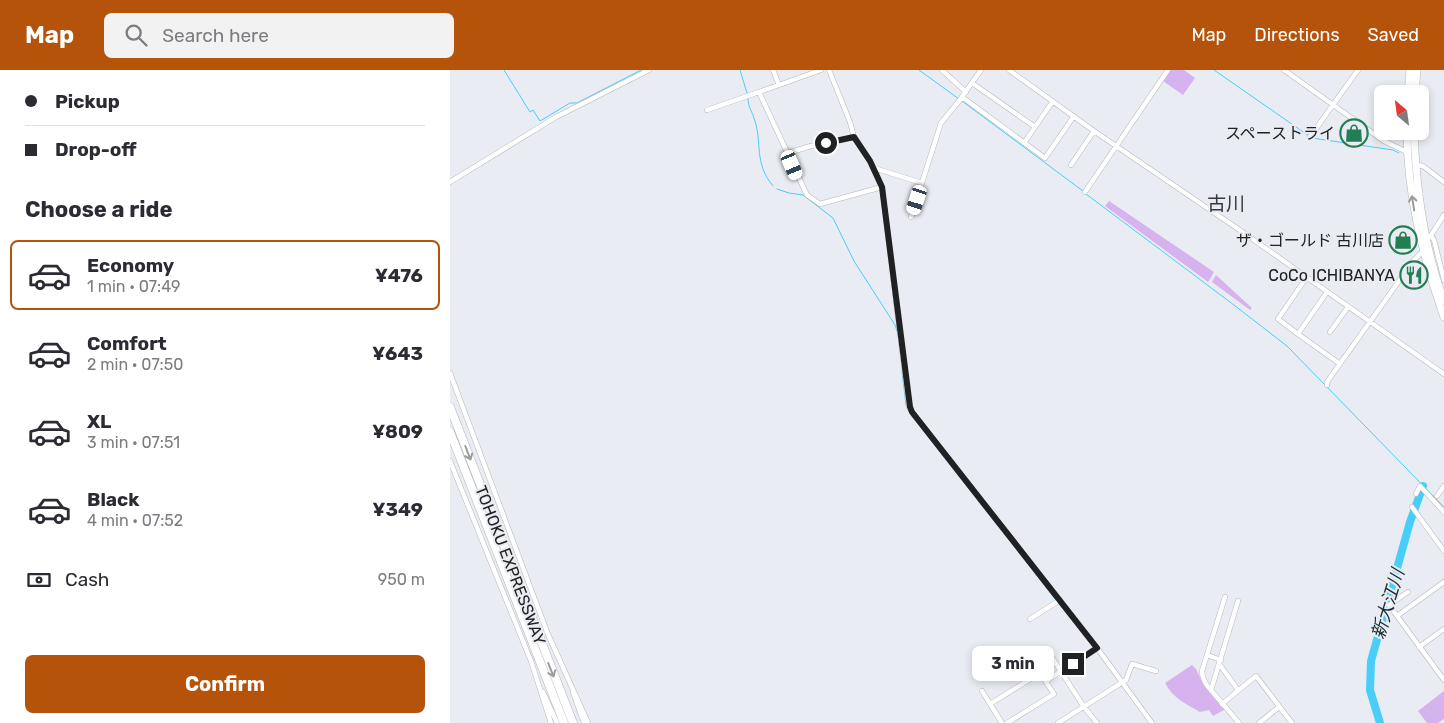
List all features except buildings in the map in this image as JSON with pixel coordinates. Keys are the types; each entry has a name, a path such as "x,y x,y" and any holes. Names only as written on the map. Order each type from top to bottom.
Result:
{"highway":[{"path":"1409,85 1410,70"},
{"path":"1416,85 1417,70"},
{"path":"1406,140 1412,196 1423,251 1444,317"},
{"path":"1415,140 1419,195 1444,301"},
{"name":"TOHOKU EXPRESSWAY","path":"450,407 572,723"},
{"name":"TOHOKU EXPRESSWAY","path":"450,432 564,723"}],"street":[{"path":"450,182 556,117 649,70"},
{"path":"773,70 779,85"},
{"path":"707,110 821,70"},
{"path":"829,70 854,137 874,168 882,187 900,338 912,412 1060,600 1152,723"},
{"path":"942,70 966,92"},
{"path":"911,217 941,123 982,70"},
{"path":"1009,70 1094,132 1117,146 1444,374"},
{"path":"1085,192 1168,70"},
{"path":"1284,70 1384,141 1406,152"},
{"path":"1310,137 1358,70"},
{"path":"972,83 1035,127"},
{"path":"759,92 807,195 820,204 882,187"},
{"path":"961,99 1045,158 1074,116"},
{"path":"1024,143 1053,101"},
{"path":"1071,165 1094,132"},
{"path":"788,153 854,137"},
{"path":"1417,165 1423,166 1444,182"},
{"path":"874,168 922,183"},
{"path":"1444,215 1429,239 1434,240 1444,280"},
{"path":"1327,385 1370,321 1414,260 1423,251"},
{"path":"1306,278 1278,319 1340,364"},
{"path":"1298,334 1327,292"},
{"path":"1330,332 1348,306"},
{"path":"450,373 461,411 550,639 588,723"},
{"path":"450,461 531,661 551,723"},
{"path":"1437,496 1444,486"},
{"path":"1418,490 1427,495 1444,512"},
{"path":"1413,509 1444,551"},
{"path":"1397,616 1444,582"},
{"path":"1408,592 1389,605 1444,680"},
{"path":"1225,597 1202,675 1211,690 1239,723"},
{"path":"1030,619 1060,600"},
{"path":"1211,690 1238,601"},
{"path":"1419,647 1444,629"},
{"path":"1046,681 1097,648"},
{"path":"1049,653 1096,723"},
{"path":"1207,655 1220,662 1238,690"},
{"path":"1058,723 1126,680 1132,664 1156,671"},
{"path":"990,704 1040,673 1054,694 1007,723"},
{"path":"1222,704 1256,676 1292,723"},
{"path":"539,686 557,723"},
{"path":"572,686 574,698 584,723"},
{"path":"982,691 1002,723"},
{"path":"1259,723 1280,707"}],"shaded area":[{"path":"1171,70 1184,70 1195,78 1183,95 1163,81"},
{"path":"1109,201 1214,272 1208,282 1105,206"},
{"path":"1216,275 1252,308 1250,310 1212,282"},
{"path":"1192,665 1204,686 1224,710 1213,716 1209,710 1200,712 1180,700 1168,688 1165,683"},
{"path":"1444,691 1444,719 1438,723 1427,723 1418,711"}],"waterway":[{"path":"504,70 530,112 533,110 540,121 570,103 577,103 641,70"},
{"path":"740,70 747,93"},
{"path":"919,70 959,99"},
{"path":"1214,70 1309,136"},
{"path":"748,99 757,127 763,169 773,186"},
{"path":"962,101 1083,191"},
{"path":"1312,138 1393,150 1399,153"},
{"path":"1423,169 1430,174"},
{"path":"777,189 803,195 833,218 854,261 895,325 898,334"},
{"path":"1086,194 1287,346 1444,507"},
{"path":"902,371 906,405"},
{"path":"908,409 998,526"},
{"name":"新大江川","path":"1380,723 1370,690 1371,661 1410,522 1423,486"},
{"path":"1002,530 1055,599"},
{"path":"1060,605 1093,646"}],"place":[{"name":"スペーストライ","path":"1354,133"},
{"name":"ザ・ゴールド 古川店","path":"1403,240"},
{"name":"CoCo ICHIBANYA","path":"1414,275"}],"district":[{"name":"古川","path":"1226,203"}],"route":[{"path":"826,143 854,137 874,168 882,187 900,338 912,412 1097,648 1073,664"}]}
